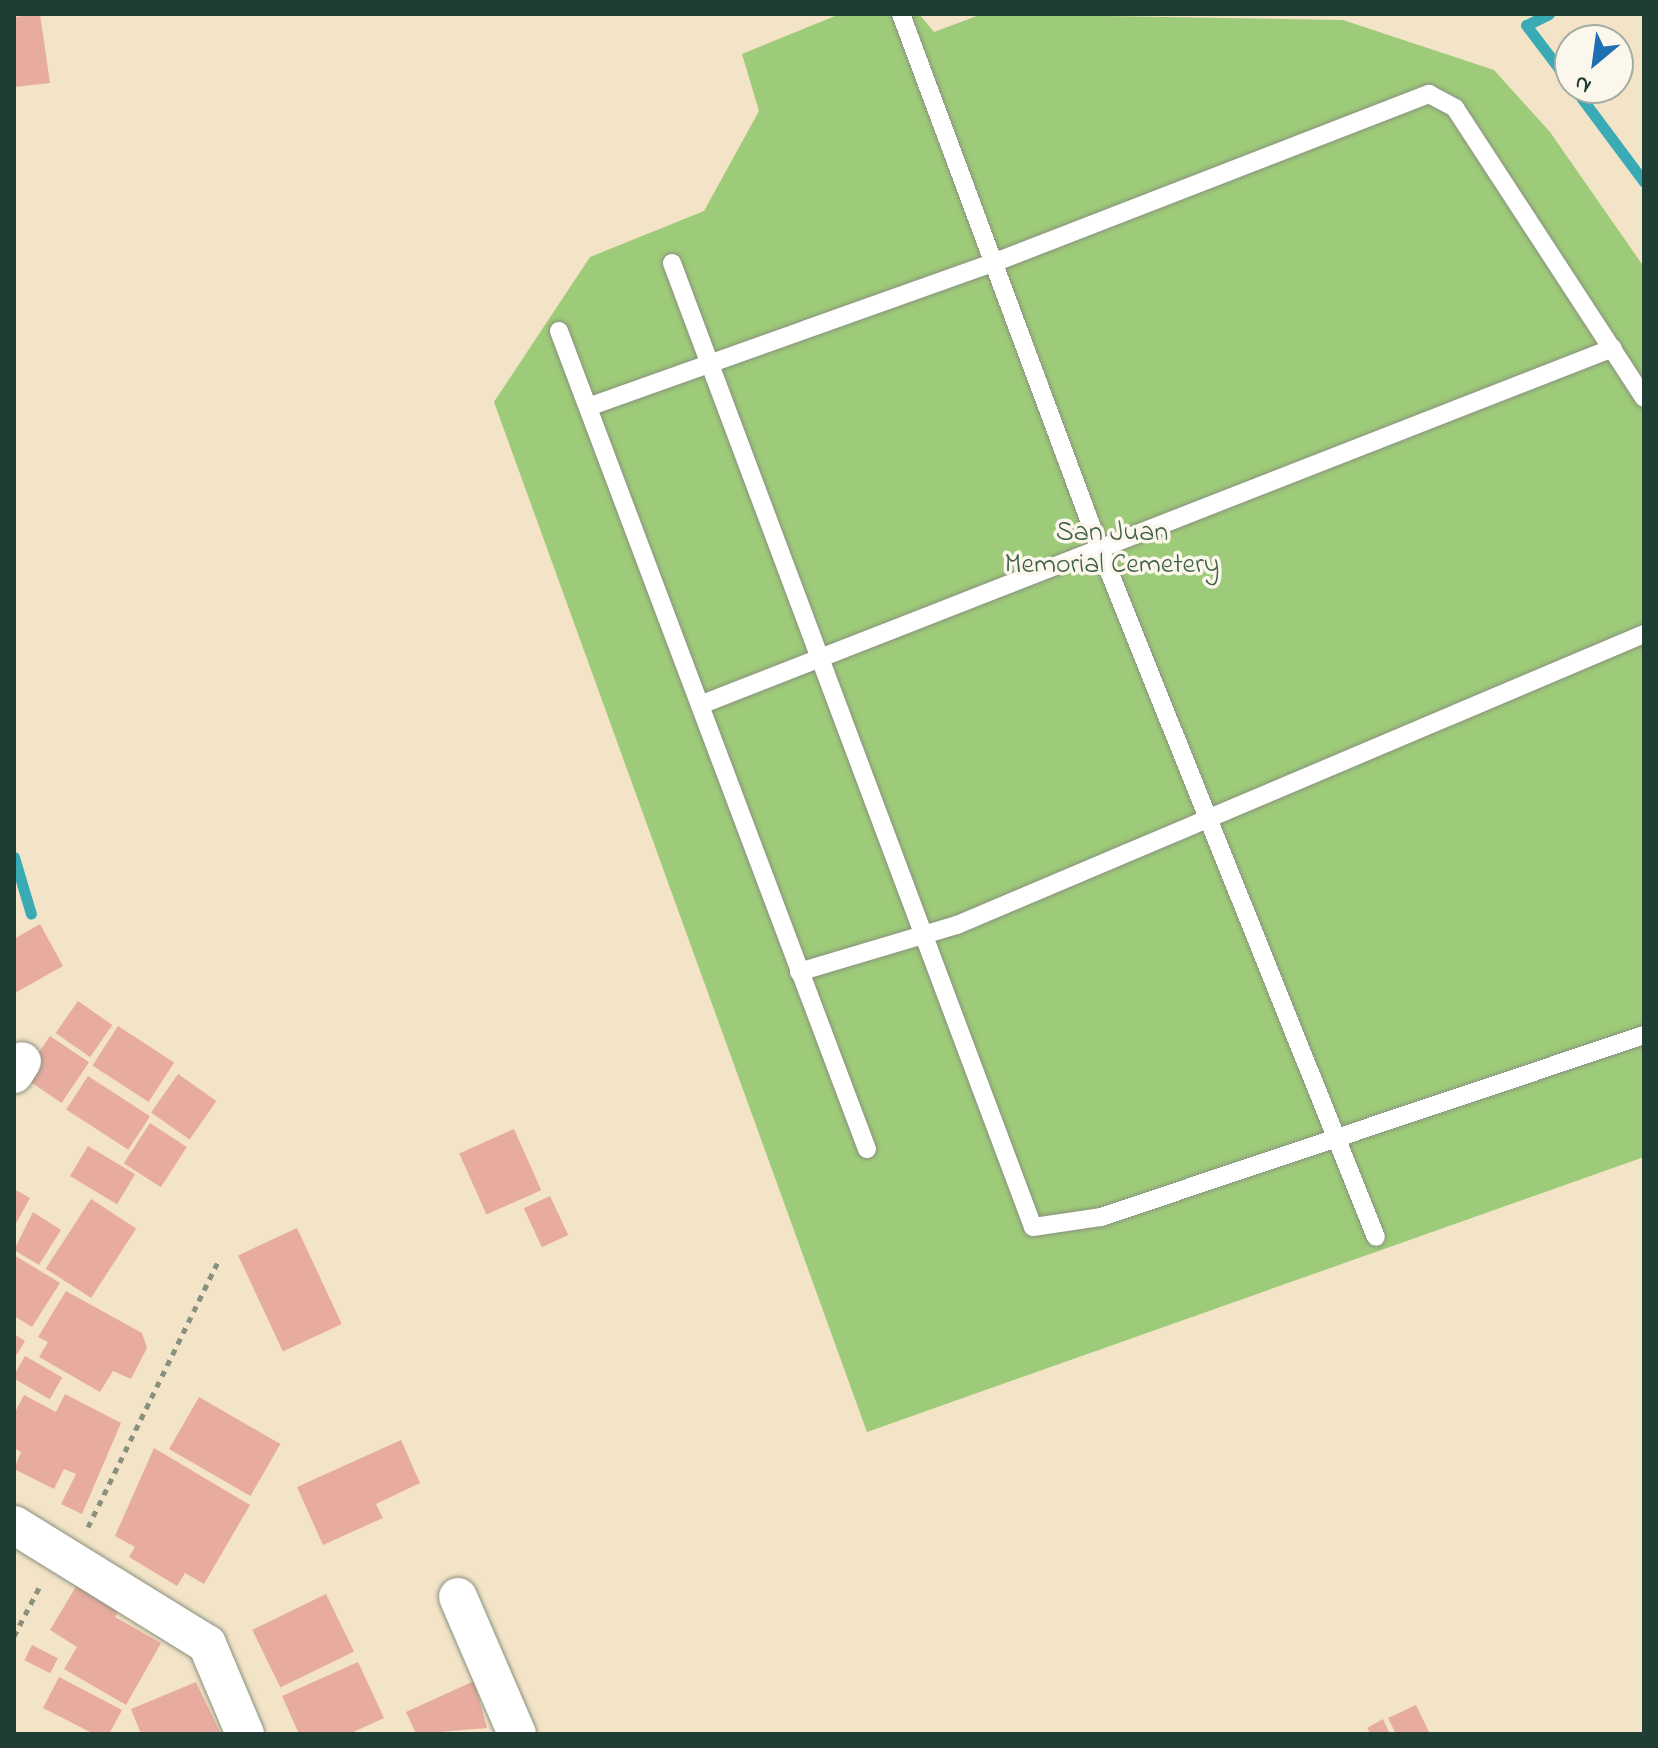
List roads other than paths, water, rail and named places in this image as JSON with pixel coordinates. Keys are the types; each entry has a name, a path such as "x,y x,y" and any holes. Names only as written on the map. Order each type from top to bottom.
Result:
{"street":[{"path":"14,1525 207,1644 245,1734"},
{"path":"458,1597 517,1734"}],"lane":[{"path":"901,14 1100,549 1376,1237"},
{"path":"588,407 712,367 993,263 1429,94 1455,108 1644,398"},
{"path":"672,263 929,936 1021,1212 1033,1227 1101,1217 1644,1035"},
{"path":"559,331 867,1149"},
{"path":"700,705 1613,348"},
{"path":"799,972 929,936 1644,634"}],"waterway":[{"path":"1549,14 1526,25 1554,62"},
{"path":"1586,104 1644,182"},
{"path":"14,857 31,914"}],"park label":[{"name":"San Juan Memorial Cemetery","path":"1112,550"}]}
